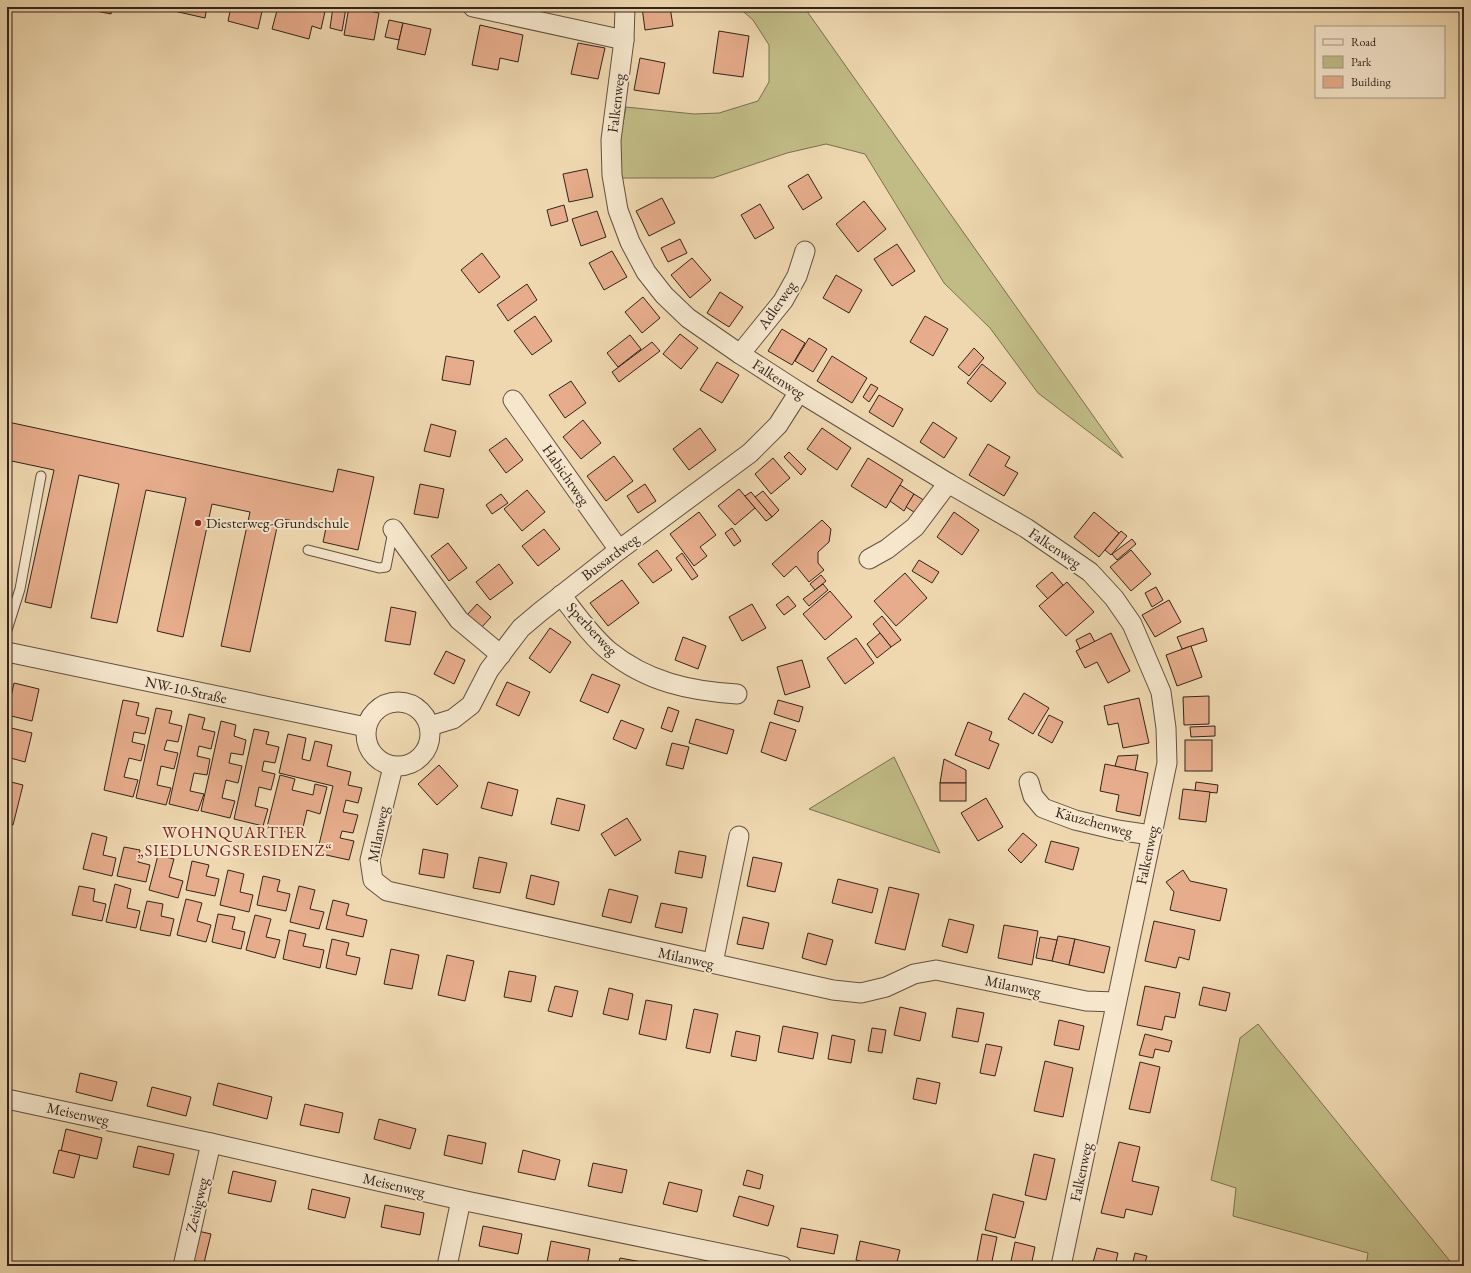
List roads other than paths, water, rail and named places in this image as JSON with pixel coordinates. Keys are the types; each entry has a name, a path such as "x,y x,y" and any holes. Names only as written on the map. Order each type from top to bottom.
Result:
{"street":[{"path":"474,7 624,40"},
{"name":"Falkenweg","path":"625,7 624,40 611,140 612,175 618,210 633,248 646,272 664,295 688,318 740,354 948,483 1026,528 1090,572 1114,598 1132,624 1161,692 1166,728 1167,763 1061,1266"},
{"name":"Adlerweg","path":"740,354 783,301 797,276 805,251"},
{"name":"Bussardweg","path":"430,726 453,719 471,705 489,670 521,628 560,595 750,453 778,425 799,392"},
{"name":"Habichtweg","path":"513,400 619,550"},
{"path":"869,559 887,549 915,527 948,483"},
{"path":"393,530 459,620 501,655"},
{"name":"Sperberweg","path":"560,595 608,650 626,663 653,678 680,687 708,692 738,694"},
{"name":"NW-10-Straße","path":"7,652 366,727"},
{"path":"397,701 411,704 423,713 430,726 430,739 426,751 418,761 406,766 393,767 380,762 371,753 366,741 366,727 372,714 383,705 397,701"},
{"name":"Milanweg","path":"393,767 370,860 373,880 387,891 833,990 860,993 886,987 914,974 936,970 1086,1001 1116,1002"},
{"name":"Käuzchenweg","path":"1029,782 1033,796 1043,808 1075,820 1151,836"},
{"path":"713,963 739,836"},
{"name":"Meisenweg","path":"7,1099 211,1143 461,1200 760,1263 782,1266"},
{"name":"Zeisigweg","path":"183,1266 211,1143"},
{"path":"447,1266 461,1200"}],"lane":[{"path":"7,630 20,589 41,476"},
{"path":"308,550 379,568 386,567 393,530"}],"place":[{"name":"Diesterweg-Grundschule","path":"198,523"}],"district":[{"name":"WOHNQUARTIER „SIEDLUNGSRESIDENZ“","path":"235,841"}]}
